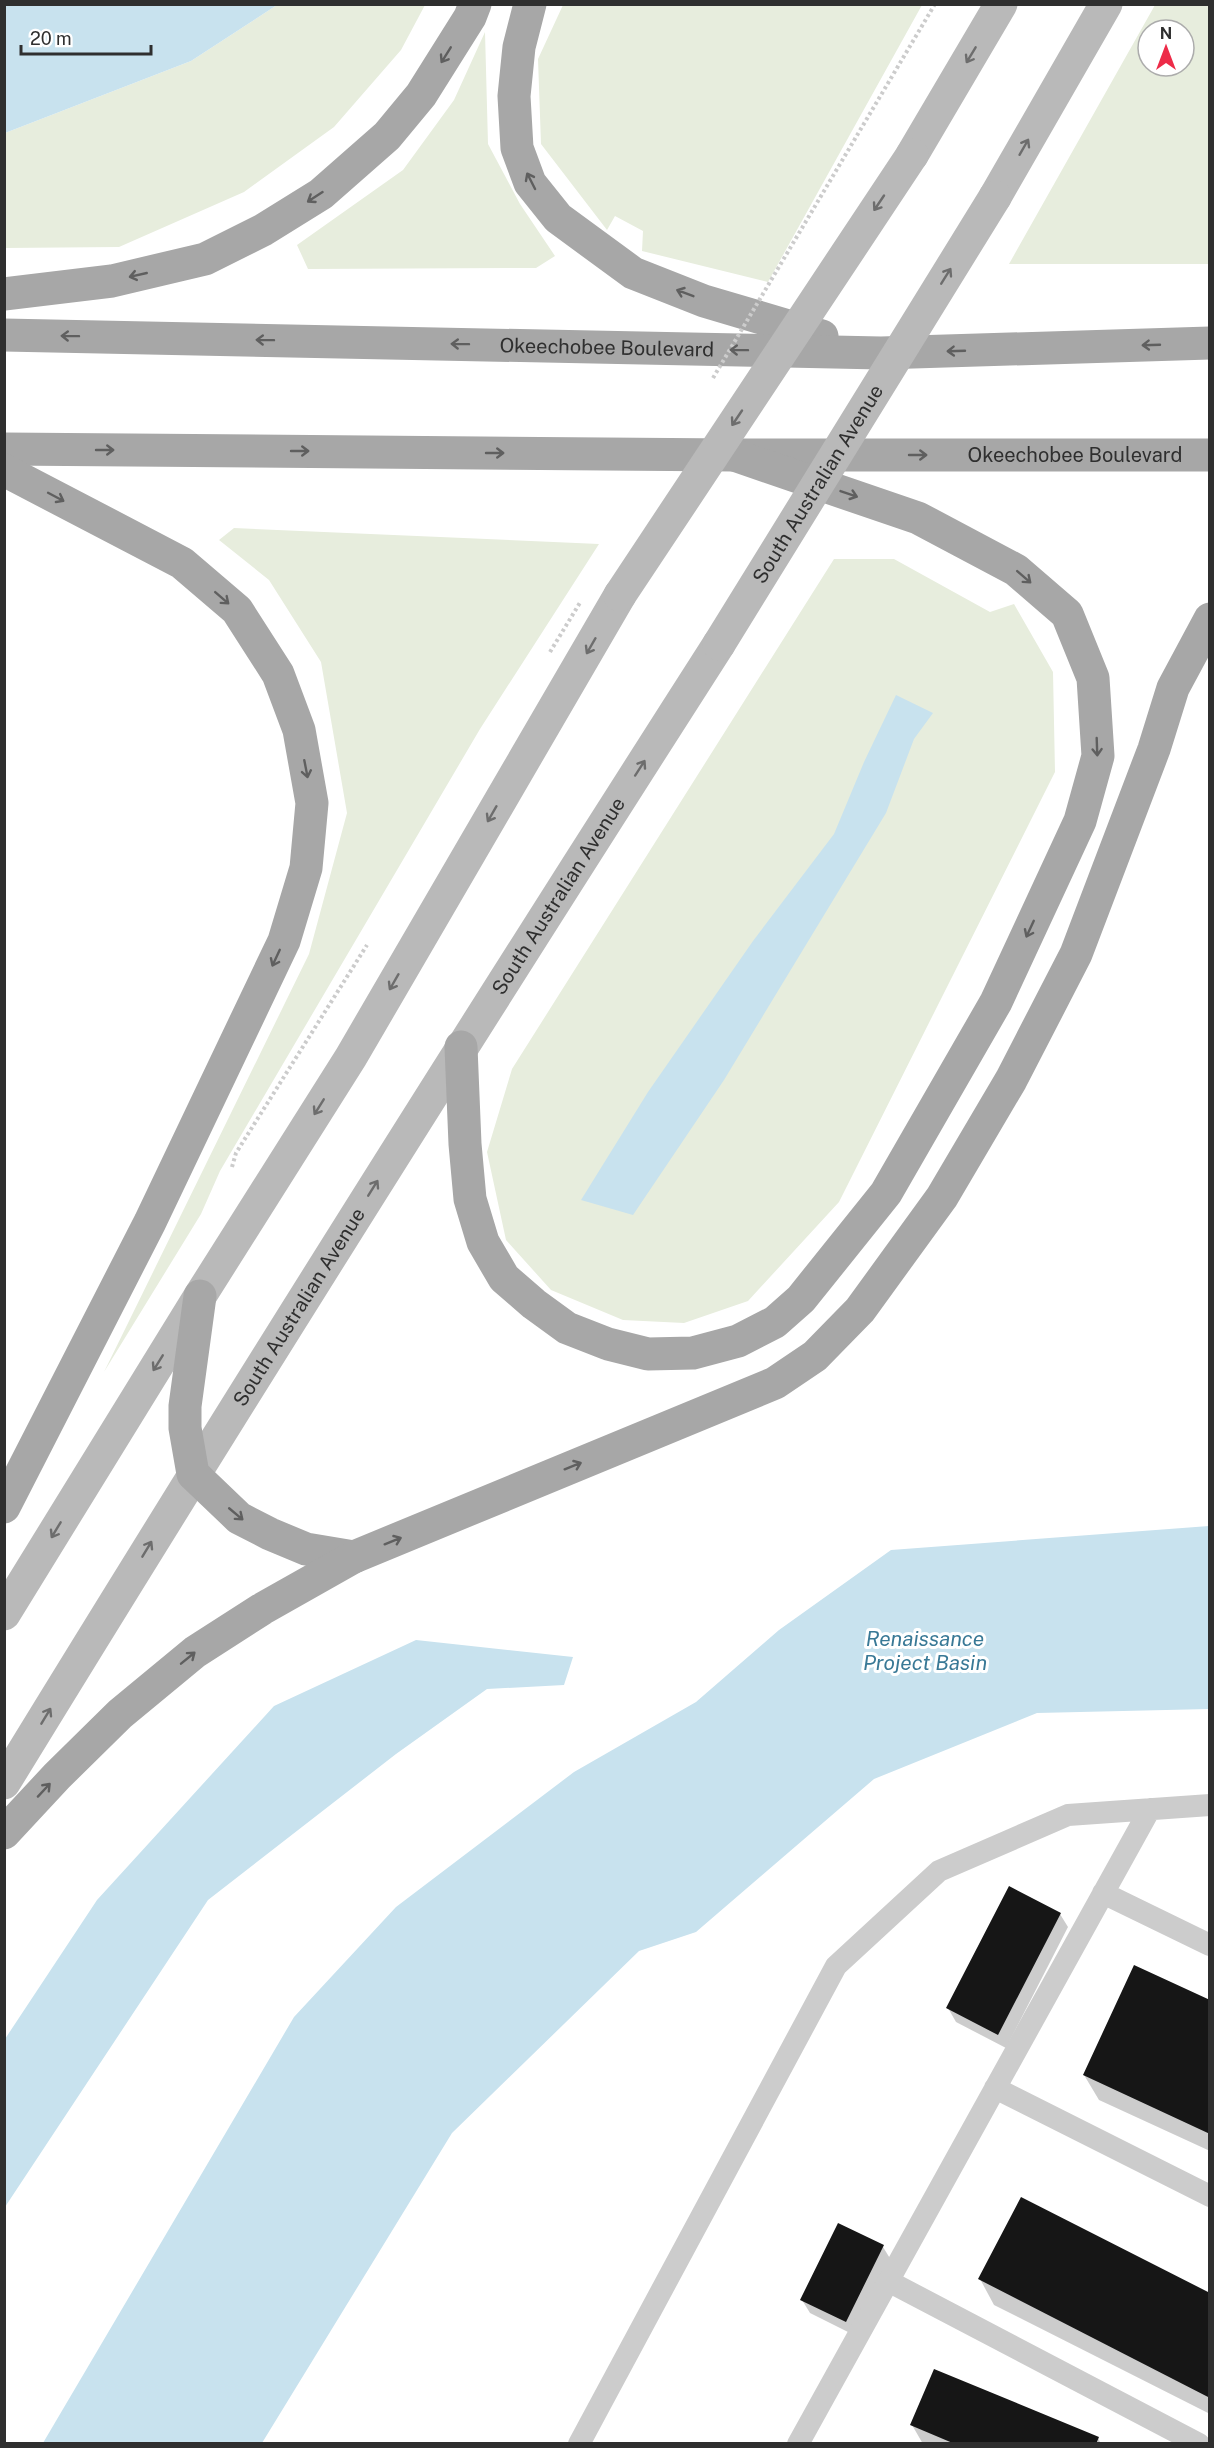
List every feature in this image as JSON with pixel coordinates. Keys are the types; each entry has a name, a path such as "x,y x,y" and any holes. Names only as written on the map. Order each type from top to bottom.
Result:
{"main road":[{"path":"4,294 111,281 205,259 263,230 321,194 387,136 421,95 476,4"},
{"path":"530,4 519,47 514,96 518,148 531,183 558,218 633,273 704,301 881,353"},
{"path":"4,1614 351,1057 620,595 912,154 1001,4"},
{"name":"South Australian Avenue","path":"4,1784 193,1474 461,1047 719,644 995,197 1106,4"},
{"name":"Okeechobee Boulevard","path":"4,335 881,353 1209,343"},
{"name":"Okeechobee Boulevard","path":"4,449 734,455 1209,455"},
{"path":"461,1047 470,1199 483,1242 504,1278 567,1328 608,1344 648,1354 693,1353 738,1341 775,1322 801,1299 886,1193 996,1002 1080,821 1098,756 1093,678 1067,615 1016,570 918,518 734,455"},
{"path":"4,470 182,563 237,610 278,674 299,730 312,802 306,868 284,941 150,1222 4,1507"},
{"path":"4,1833 57,1776 120,1714 195,1652 262,1609 354,1557 775,1383 815,1356 860,1310 942,1197 1011,1080 1076,954 1154,749 1173,688 1209,619"},
{"path":"200,1296 185,1406 185,1428 193,1474 239,1518 270,1534 306,1549 354,1557"}],"lane":[{"path":"579,2444 836,1966 939,1871 1068,1815 1209,1805"},
{"path":"798,2444 1149,1809"},
{"path":"1103,1893 1209,1945"},
{"path":"995,2088 1209,2196"},
{"path":"888,2281 1199,2444"}],"path":[{"path":"709,385 935,4"},
{"path":"550,652 587,590"}],"green space":[{"path":"563,4 922,5 768,282 642,251 643,231 615,216 607,230 541,144 538,59"},
{"path":"277,5 425,5 401,50 334,127 244,192 119,247 5,248 5,133 191,61"},
{"path":"1155,5 1209,5 1209,264 1009,264 1136,39 1136,78 1196,78 1196,18 1148,18"},
{"path":"485,32 488,144 520,204 555,256 536,268 308,269 297,245 403,170 454,100"},
{"path":"234,528 599,544 480,729 220,1171 201,1214 104,1372 309,954 347,813 321,662 269,580 219,540"},
{"path":"834,559 894,559 990,612 1014,604 1053,672 1055,772 839,1202 748,1301 684,1323 623,1320 551,1290 506,1240 487,1152 512,1069"}],"water":[{"path":"5,4 277,5 191,61 5,133"},
{"path":"896,695 933,713 914,739 886,813 724,1080 633,1215 581,1200 648,1092 753,941 834,834 864,762"},
{"name":"Renaissance Project Basin","path":"1209,1526 1209,1709 1037,1713 874,1779 696,1932 639,1951 452,2133 262,2443 43,2443 294,2017 396,1907 574,1772 696,1702 779,1630 891,1550"},
{"path":"416,1640 573,1657 564,1685 487,1689 396,1754 208,1900 5,2207 5,2039 97,1900 274,1706"}],"building":[{"path":"1009,1886 1061,1913 998,2035 946,2008"},
{"path":"1134,1965 1210,2000 1210,2134 1083,2075"},
{"path":"1021,2197 1210,2293 1210,2398 978,2279"},
{"path":"838,2223 884,2245 846,2322 800,2300"},
{"path":"934,2369 1099,2437 1096,2444 955,2444 910,2425"}]}
